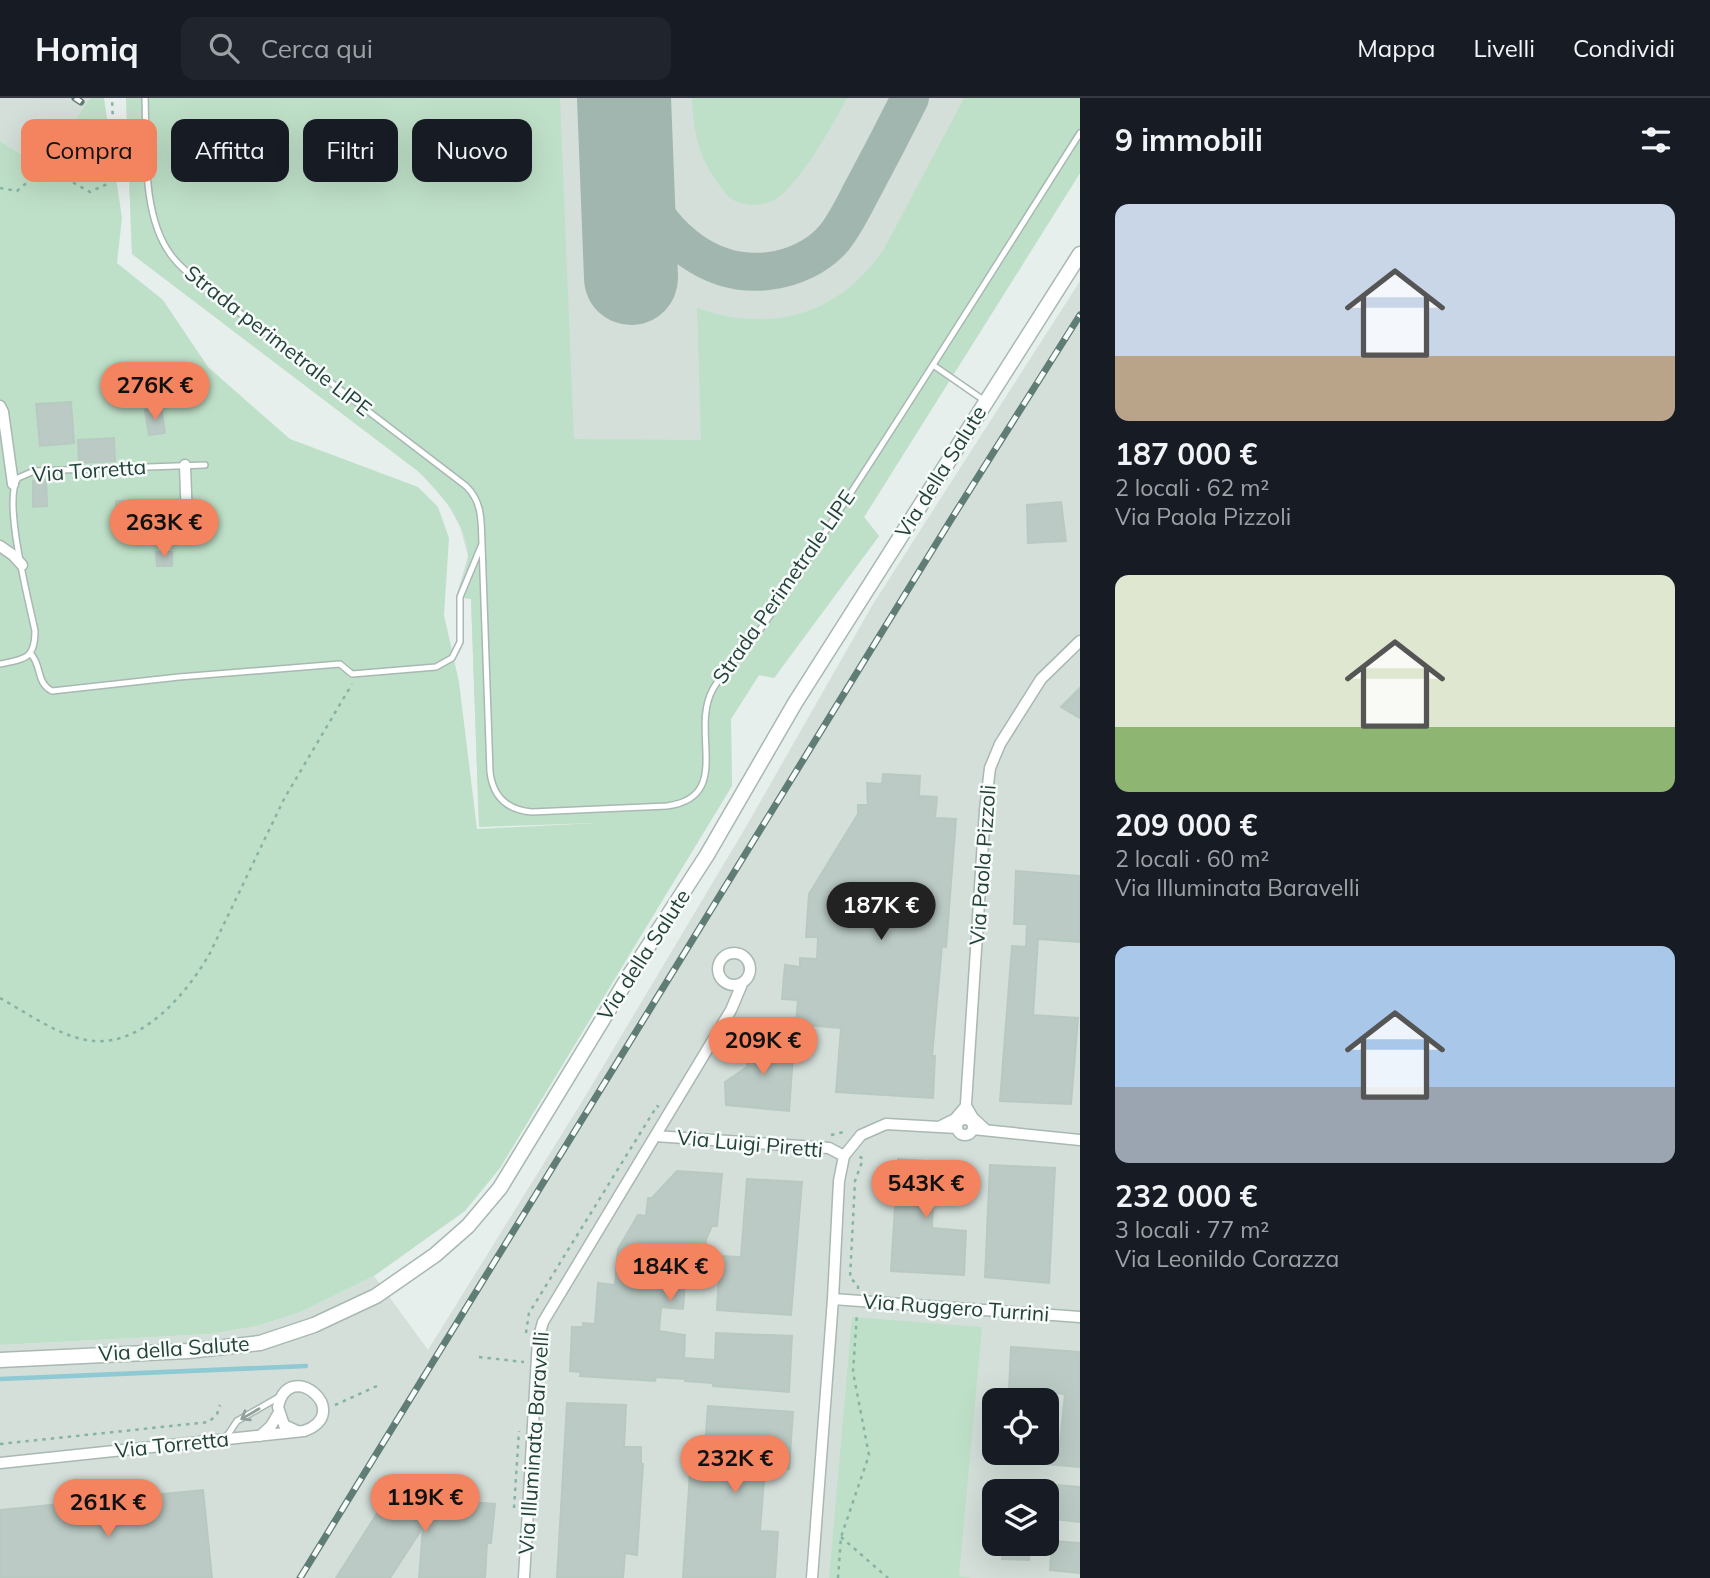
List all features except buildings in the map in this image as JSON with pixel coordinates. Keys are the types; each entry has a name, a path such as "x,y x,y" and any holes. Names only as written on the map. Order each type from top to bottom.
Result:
{"street":[{"name":"Via della Salute","path":"0,1360 188,1351 260,1343 314,1325 366,1302 402,1280 467,1226 500,1188 631,973 708,855 795,703 1080,254"},
{"path":"0,406 3,411 13,484"},
{"path":"185,465 187,521 211,519"},
{"path":"0,546 22,565"},
{"name":"Via Paola Pizzoli","path":"965,1119 990,768 1000,744 1041,679 1080,641"},
{"name":"Via Illuminata Baravelli","path":"524,1578 538,1340 542,1322 731,1010 742,984"},
{"path":"936,1128 955,1119 966,1105 973,1118 986,1131"},
{"path":"965,1119 971,1122 973,1129 965,1136 959,1133 957,1128 959,1121 965,1119"},
{"path":"812,1578 839,1181 844,1156 861,1135 886,1124 957,1128"},
{"path":"973,1129 1080,1140"},
{"name":"Via Luigi Piretti","path":"655,1136 828,1148 844,1156"},
{"name":"Via Ruggero Turrini","path":"833,1299 1080,1317"},
{"path":"282,1395 294,1387 308,1388 319,1397 323,1411"},
{"name":"Via Torretta","path":"260,1437 278,1414 282,1395"},
{"name":"Via Torretta","path":"0,1463 260,1437 311,1429 317,1424 323,1411"},
{"path":"278,1414 284,1425 297,1431"}],"lane":[{"name":"Strada perimetrale LIPE","path":"145,98 150,209 157,232 170,254 185,271 221,300 466,486 480,507 482,544"},
{"name":"Strada Perimetrale LIPE","path":"482,544 490,772 491,783 499,799 513,809 532,812 684,803 697,794 705,781 705,713 711,692 753,638 817,545 1080,133"},
{"path":"933,365 986,402"},
{"name":"Via Torretta","path":"31,654 35,646 35,631 13,517 13,484 24,474 34,471 205,465"},
{"path":"0,664 31,654 36,659 41,682 52,691 340,664 352,674 436,667 452,658 460,642 460,597 482,544"},
{"path":"225,1440 237,1421 282,1395"}],"path":[{"path":"0,188 17,191 47,169 90,192 107,184 116,172 112,98"},
{"path":"0,998 44,1023 93,1041 130,1033 169,1008 194,978 210,953 284,799 352,687 352,674"},
{"path":"526,1336 529,1313 657,1106 667,1113"},
{"path":"824,1136 844,1132 863,1159 855,1181 850,1278 858,1285 853,1373 869,1455 841,1537 838,1578"},
{"path":"479,1357 524,1361 523,1374"},
{"path":"323,1411 377,1387"},
{"path":"0,1444 209,1422 217,1414 220,1405"},
{"path":"516,1478 519,1426"},
{"path":"841,1537 888,1578"}],"shaded area":[{"path":"0,98 90,98 76,119 21,119 21,154 0,141"},
{"path":"126,98 1080,98 1080,173 864,517 879,536 774,678 759,675 731,719 732,786 479,827 471,599 456,597 468,556 460,527 448,504 419,472 132,254 129,182 157,182 157,119 127,119"},
{"path":"1080,281 1080,1578 0,1578 0,1345 211,1334 257,1326 301,1312 374,1276 428,1350 583,1100 747,825 873,604"}],"green space":[{"path":"90,98 104,98 107,119 76,119"},
{"path":"126,98 560,98 574,439 701,440 697,308 725,316 752,319 802,313 825,304 866,272 884,249 964,98 1080,98 1080,173 864,517 879,536 774,678 759,675 731,719 732,786 500,1168 465,1211 374,1276 301,1312 257,1326 211,1334 0,1345 0,141 21,154 21,182 117,182 122,218 117,263 163,300 208,367 290,439 418,487 438,507 449,538 444,615 459,682 477,829 596,823 479,827 471,599 456,597 468,560 463,531 444,499 419,472 132,254 129,182 157,182 157,119 127,119"},
{"path":"692,98 847,98 795,181 776,199 752,205 729,197 707,165 697,138"},
{"path":"852,1317 982,1327 959,1576 973,1578 829,1578"}],"waterway":[{"path":"0,1379 306,1366"}],"taxiway":[{"path":"626,131 641,187 650,206 676,238 709,261 728,268 748,272 769,271 804,260 820,251 834,238 910,98"}],"runway":[{"path":"624,98 631,278"}],"railway":[{"path":"75,98 81,102"},
{"path":"300,1578 952,518 1080,315"}]}
